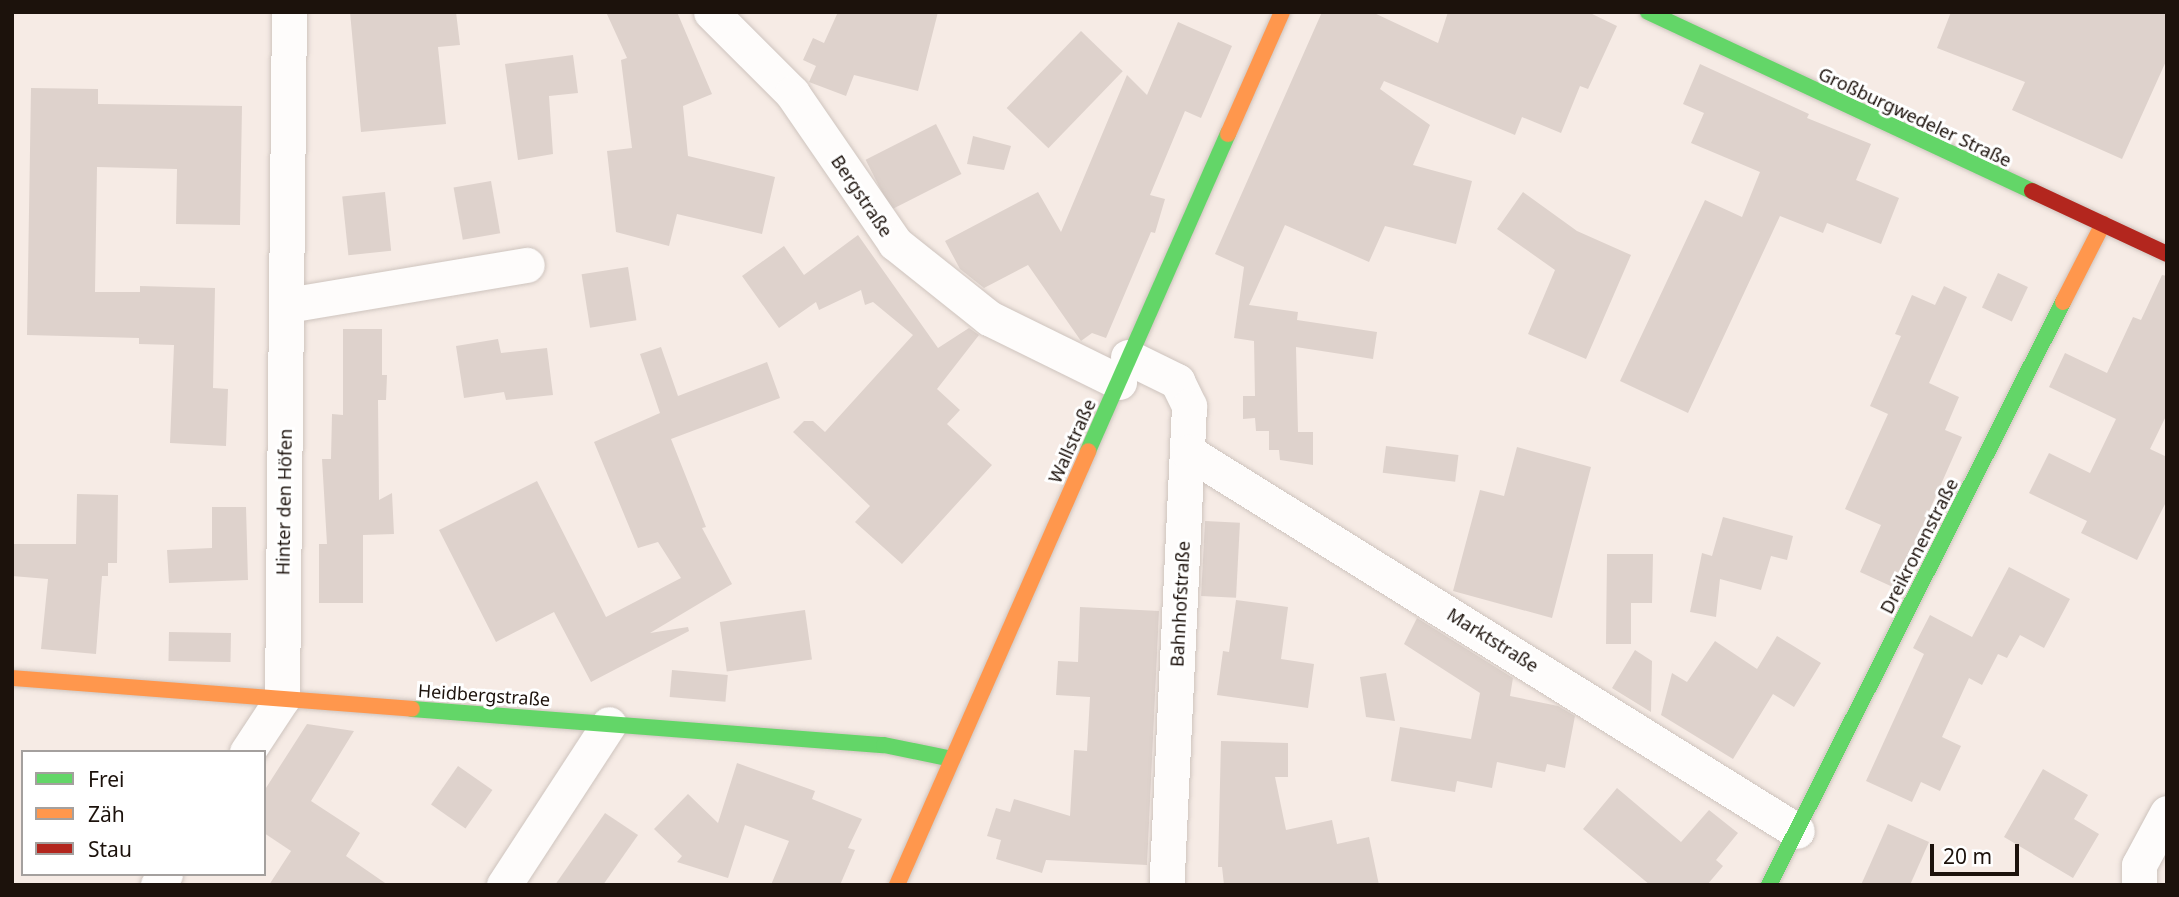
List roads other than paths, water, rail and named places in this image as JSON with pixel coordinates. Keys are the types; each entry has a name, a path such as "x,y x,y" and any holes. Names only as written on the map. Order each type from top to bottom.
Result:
{"street":[{"name":"Hinter den Höfen","path":"282,699 289,12"},
{"name":"Bergstraße","path":"711,12 792,93 895,243 989,318 1123,370"},
{"name":"Wallstraße","path":"897,885 1282,12"},
{"name":"Großburgwedeler Straße","path":"1650,13 2167,254"},
{"name":"Dreikronenstraße","path":"1769,885 2102,225"},
{"path":"287,305 527,265"},
{"name":"Bahnhofstraße","path":"1123,370 1177,381 1189,406 1166,885"},
{"name":"Marktstraße","path":"1188,452 1797,831"},
{"name":"Heidbergstraße","path":"12,678 884,745 952,759"},
{"path":"248,750 282,699"},
{"path":"504,885 609,724"},
{"path":"2139,885 2139,865 2167,813"}]}
